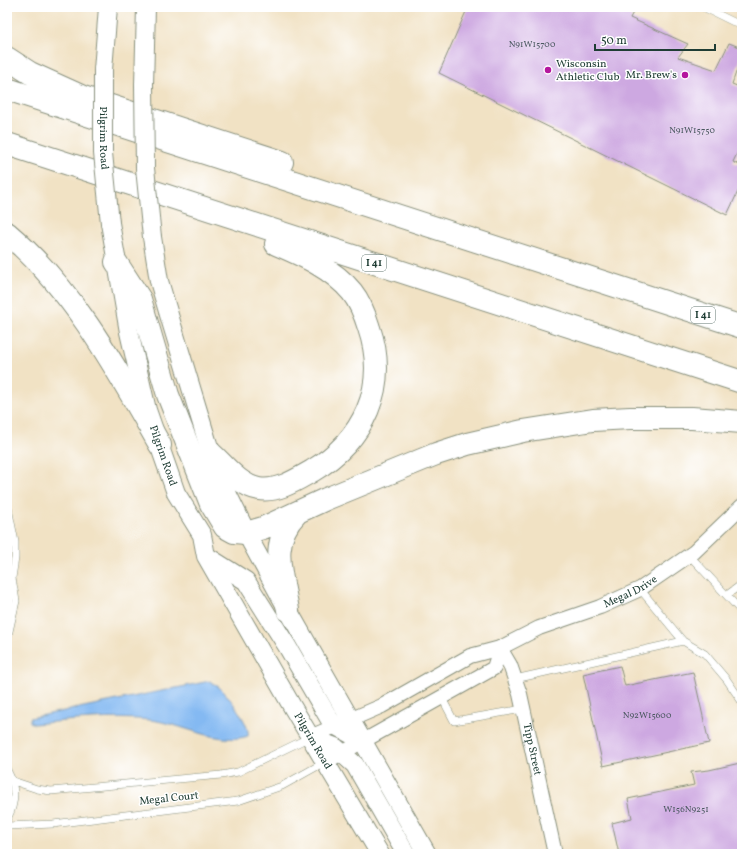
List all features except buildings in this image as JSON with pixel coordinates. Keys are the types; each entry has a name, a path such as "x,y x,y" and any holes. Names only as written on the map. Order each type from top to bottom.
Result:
{"highway":[{"path":"7,58 30,73 83,97 506,236 664,302"},
{"name":"I 41","path":"7,88 742,327"},
{"name":"I 41","path":"7,144 742,382"},
{"path":"7,157 275,244 313,260 332,274 352,292 363,310 372,337 376,364 372,402 359,427 346,444 330,460 318,468 294,482 270,490 259,490 248,486 211,453"},
{"path":"7,233 37,261 75,305 113,362 160,445"},
{"path":"116,262 140,299 168,395 211,504 225,527 234,532 246,533 436,454 467,444 523,431 593,420 630,418 692,418 742,422"},
{"path":"288,610 280,563 279,544 284,529 297,513"}],"street":[{"name":"Pilgrim Road","path":"108,7 103,70 103,153 110,223 116,262 139,378 150,419 176,493 202,535 206,556 310,737 380,854"},
{"path":"146,7 144,85 145,168 152,237 162,292 211,453 246,533 288,610 343,723"},
{"name":"Megal Drive","path":"310,737 382,706 470,656 500,648 539,628 600,607 640,589 690,556 742,506"},
{"path":"206,556 246,581 287,646 315,696 363,741 427,854"},
{"path":"325,762 494,668 500,648"},
{"name":"Tipp Street","path":"500,648 516,680 555,854"},
{"path":"310,737 335,747 343,752 355,765 406,854"}],"lane":[{"path":"708,8 742,26"},
{"path":"7,503 15,542 15,558 12,578 16,601 7,640"},
{"path":"690,556 742,612"},
{"path":"7,585 12,578"},
{"path":"727,595 742,584"},
{"path":"640,589 683,641 705,654 727,680 742,702"},
{"path":"516,680 683,641"},
{"path":"442,698 454,721 523,709"},
{"name":"Megal Court","path":"13,781 38,789 51,791 221,775 238,772 310,737"},
{"name":"Megal Court","path":"7,826 53,824 238,802 282,786 325,762"},
{"path":"7,770 13,781 14,800 7,819"}],"water":[{"path":"210,681 220,688 234,704 246,725 248,736 225,738 199,733 162,722 121,718 34,724 30,722 30,718"}],"place":[{"name":"Wisconsin Athletic Club","path":"548,70"},
{"name":"Mr. Brew's","path":"685,75"}]}
